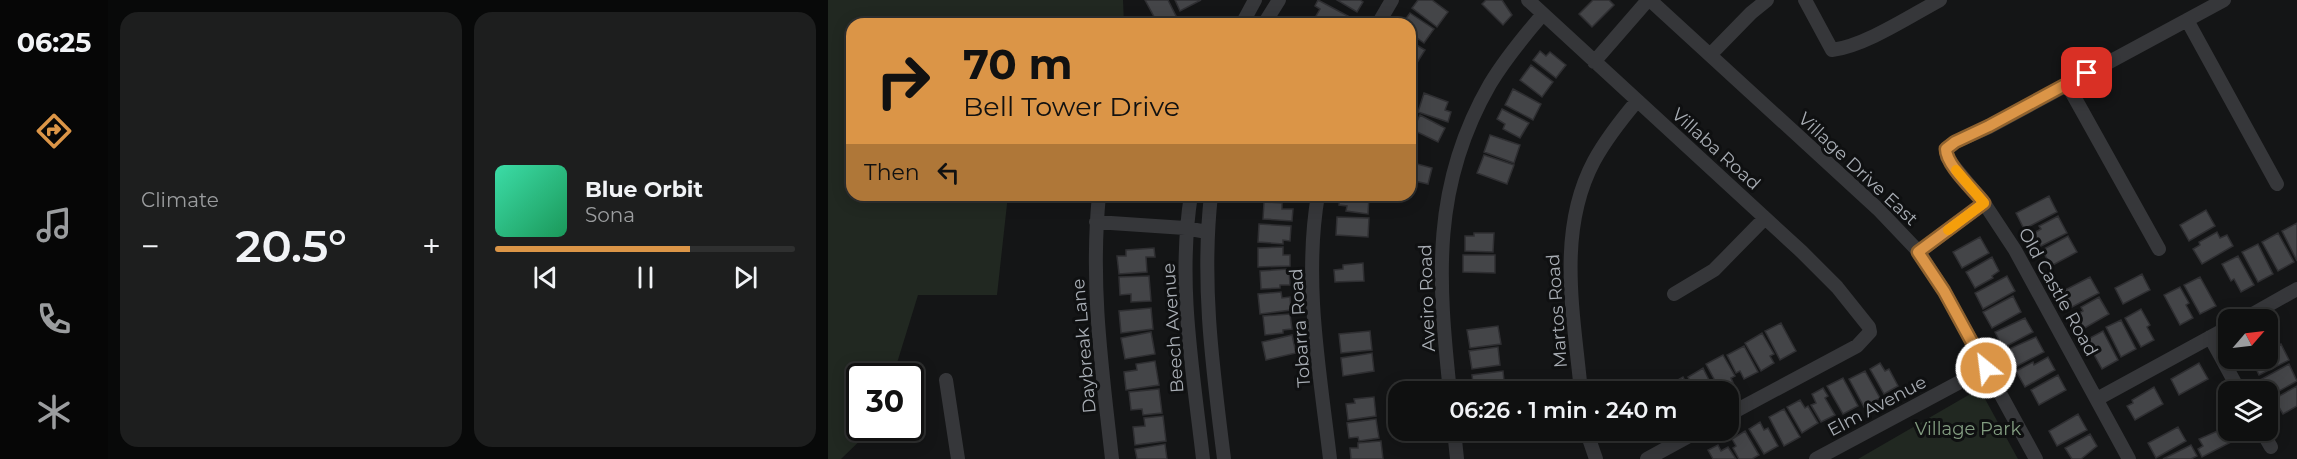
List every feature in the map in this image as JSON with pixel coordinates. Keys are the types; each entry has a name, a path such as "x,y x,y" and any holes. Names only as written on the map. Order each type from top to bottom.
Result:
{"street":[{"path":"1245,18 1255,0"},
{"path":"1268,18 1279,0"},
{"path":"1382,18 1392,0"},
{"name":"Villaba Road","path":"1528,0 1765,218 1837,287 1863,318 1870,332 1857,346 1739,410"},
{"path":"1594,62 1649,0"},
{"name":"Village Drive East","path":"1649,0 1878,209 1918,252 1944,291 2036,459"},
{"path":"1710,54 1767,0"},
{"path":"1805,0 1832,50 1849,47 1940,0"},
{"path":"2159,249 2067,84 2224,0"},
{"name":"Aveiro Road","path":"1449,381 1440,274 1441,244 1452,176 1471,120 1491,82 1543,14"},
{"path":"2187,20 2277,184"},
{"name":"Old Castle Road","path":"2067,84 1955,142 1946,149 1947,157 1984,203 2015,250 2129,459"},
{"name":"Martos Road","path":"1580,381 1570,281 1574,217 1592,163 1614,128 1636,101"},
{"name":"Daybreak Lane","path":"1098,201 1096,222 1096,324 1112,459"},
{"name":"Beech Avenue","path":"1190,201 1185,228 1185,290 1189,347 1203,459"},
{"name":"Beech Avenue","path":"1210,201 1207,232 1206,292 1224,459"},
{"name":"Tobarra Road","path":"1317,201 1313,237 1314,299 1330,459"},
{"path":"1918,252 1984,203"},
{"path":"1674,294 1714,270 1765,218"},
{"path":"1096,222 1185,228 1207,232"},
{"path":"2262,309 2297,289"},
{"path":"2097,399 2218,333"},
{"path":"2210,337 2234,381"},
{"name":"Elm Avenue","path":"1819,458 1986,368"},
{"path":"946,380 958,459"},
{"path":"1456,441 1458,459"},
{"path":"1590,441 1596,459"},
{"path":"1647,459 1680,441"},
{"path":"2267,441 2271,447"}],"green space":[{"path":"828,0 1123,0 1124,18 846,18 846,201 1007,201 997,295 918,295 897,363 846,363 846,441 860,441 841,459 828,459"},
{"name":"Village Park","path":"1972,393 1984,397 2018,459 1858,459"}],"building":[{"path":"1145,0 1168,0 1176,16 1155,18"},
{"path":"1175,0 1201,0 1180,11"},
{"path":"1318,0 1348,16 1347,18 1319,18 1316,16 1320,9 1315,6"},
{"path":"1337,0 1360,0 1363,2 1357,12"},
{"path":"1418,0 1432,0 1448,12 1437,27 1412,8"},
{"path":"1486,0 1502,0 1512,15 1503,25 1482,4"},
{"path":"1593,0 1609,0 1614,5 1592,27 1579,14"},
{"path":"1410,13 1434,29 1424,43 1416,37 1416,18 1406,18"},
{"path":"1416,45 1425,50 1416,64"},
{"path":"1540,51 1546,56 1550,52 1566,65 1556,78 1533,60"},
{"path":"1531,65 1553,82 1542,97 1520,80"},
{"path":"1513,89 1541,104 1533,120 1505,105"},
{"path":"1424,93 1448,102 1445,110 1451,112 1448,122 1418,112"},
{"path":"1502,109 1529,123 1520,138 1503,129 1505,124 1497,119"},
{"path":"1420,115 1445,128 1438,142 1416,131 1416,124"},
{"path":"1490,135 1520,145 1514,163 1484,152"},
{"path":"1484,155 1514,165 1507,184 1477,173"},
{"path":"1416,164 1432,168 1428,184 1416,181"},
{"path":"2049,196 2057,212 2024,229 2016,213"},
{"path":"1339,201 1369,201 1368,214 1346,211 1347,206 1339,205"},
{"path":"1264,202 1282,203 1282,209 1293,209 1292,221 1263,219"},
{"path":"2206,210 2215,226 2189,241 2180,225"},
{"path":"2058,216 2067,233 2041,246 2034,233 2041,229 2039,226"},
{"path":"1337,217 1369,218 1368,237 1336,235"},
{"path":"2297,223 2297,261 2282,231"},
{"path":"1259,224 1291,226 1290,241 1283,240 1283,244 1258,242"},
{"path":"2217,232 2220,238 2227,235 2233,246 2202,264 2193,249 2200,245 2199,242"},
{"path":"1474,233 1494,233 1493,252 1465,251 1465,236 1474,236"},
{"path":"2278,233 2294,262 2278,271 2262,242"},
{"path":"2068,236 2077,252 2051,266 2042,250"},
{"path":"1980,237 1989,253 1962,268 1953,252"},
{"path":"2258,244 2273,274 2258,282 2242,252"},
{"path":"1283,247 1283,255 1290,255 1290,266 1258,267 1258,248"},
{"path":"1154,248 1155,257 1146,257 1147,272 1119,274 1117,256 1126,256 1126,250"},
{"path":"1463,255 1495,255 1495,273 1463,272"},
{"path":"2238,256 2254,285 2241,292 2234,279 2231,281 2222,264"},
{"path":"1992,257 1999,271 1992,276 1993,278 1975,288 1966,272"},
{"path":"1363,263 1364,281 1335,282 1334,270 1343,269 1343,265"},
{"path":"1289,269 1290,285 1261,289 1260,271"},
{"path":"2142,274 2150,290 2123,304 2115,288"},
{"path":"1149,276 1151,301 1131,302 1131,294 1120,295 1119,277"},
{"path":"2007,276 2015,291 1983,309 1975,293"},
{"path":"2090,277 2099,293 2072,307 2063,291"},
{"path":"2200,277 2216,306 2200,314 2184,285"},
{"path":"2180,287 2189,303 2186,305 2193,318 2180,325 2164,295"},
{"path":"1281,292 1282,298 1290,297 1291,310 1260,314 1258,294"},
{"path":"2013,296 2021,312 1992,328 1983,312"},
{"path":"2099,297 2109,314 2083,329 2075,315 2083,311 2081,307"},
{"path":"1151,308 1153,329 1121,333 1119,311"},
{"path":"2141,309 2150,325 2147,327 2154,340 2141,347 2125,318"},
{"path":"1290,314 1292,329 1283,330 1283,333 1265,335 1263,316"},
{"path":"2025,318 2033,332 2003,348 1995,332"},
{"path":"2121,320 2136,349 2121,357 2106,327"},
{"path":"1781,323 1796,351 1780,360 1765,331"},
{"path":"1498,326 1501,344 1470,348 1467,330"},
{"path":"1370,331 1372,350 1341,353 1339,334"},
{"path":"2103,331 2118,360 2102,369 2086,340"},
{"path":"1151,332 1155,354 1125,359 1121,338"},
{"path":"1762,333 1774,354 1770,356 1774,363 1761,371 1745,343"},
{"path":"1292,335 1296,353 1266,360 1262,342"},
{"path":"2036,337 2044,352 2017,366 2009,349"},
{"path":"2281,344 2289,360 2278,366 2278,345"},
{"path":"1744,346 1758,372 1744,379 1740,371 1736,373 1727,355"},
{"path":"1498,347 1500,365 1472,369 1469,351"},
{"path":"1372,353 1374,371 1343,376 1341,358"},
{"path":"1723,355 1735,376 1731,378 1732,381 1715,381 1706,364"},
{"path":"2048,357 2055,370 2025,387 2016,371"},
{"path":"1155,361 1159,385 1126,390 1124,372 1137,370 1136,364"},
{"path":"1880,363 1885,371 1889,369 1898,386 1884,394 1870,369"},
{"path":"2199,363 2208,379 2179,395 2171,379"},
{"path":"2289,364 2297,381 2278,392 2278,381 2260,380"},
{"path":"1703,368 1710,381 1690,381 1688,377"},
{"path":"2256,369 2271,369 2259,375"},
{"path":"1503,371 1504,381 1473,381 1472,375"},
{"path":"1865,371 1880,398 1864,407 1849,379"},
{"path":"2058,375 2066,390 2039,405 2031,390"},
{"path":"1843,378 1858,406 1843,414 1827,386"},
{"path":"2297,386 2297,406 2283,414 2278,406 2278,397"},
{"path":"2154,387 2163,404 2135,420 2127,406 2133,403 2132,400"},
{"path":"1823,388 1828,396 1825,398 1835,415 1821,422 1811,405 1816,403 1812,394"},
{"path":"1159,389 1162,413 1143,415 1142,409 1131,410 1129,392"},
{"path":"1374,397 1376,416 1348,420 1346,404 1355,403 1354,399"},
{"path":"1800,400 1805,408 1808,406 1818,423 1802,433 1787,407"},
{"path":"1784,409 1800,437 1784,446 1769,417"},
{"path":"2078,414 2087,430 2057,446 2049,431"},
{"path":"1163,416 1166,441 1135,445 1133,427 1145,426 1144,418"},
{"path":"1376,419 1379,438 1359,441 1358,437 1349,438 1347,423"},
{"path":"1760,422 1764,430 1768,428 1778,446 1764,454 1749,429"},
{"path":"2178,427 2186,441 2156,458 2148,443"},
{"path":"1745,431 1759,455 1752,459 1739,459 1733,448 1736,446 1733,441 1739,441 1739,435"},
{"path":"2218,431 2218,441 2233,441 2202,457 2198,449 2203,446 2199,439"},
{"path":"2090,434 2097,446 2081,459 2072,459 2065,448"},
{"path":"1381,441 1383,459 1351,459 1350,448 1358,448 1358,443"},
{"path":"1165,444 1167,459 1137,459 1135,449"},
{"path":"1718,445 1721,451 1728,447 1736,459 1713,459 1708,450"},
{"path":"2191,445 2197,456 2191,459 2163,459"}],"slow traffic":[{"path":"1948,230 1984,203 1956,170"}],"route":[{"path":"1986,368 1944,291 1918,252 1984,203 1947,157 1946,149 1955,142 2087,73"}]}
